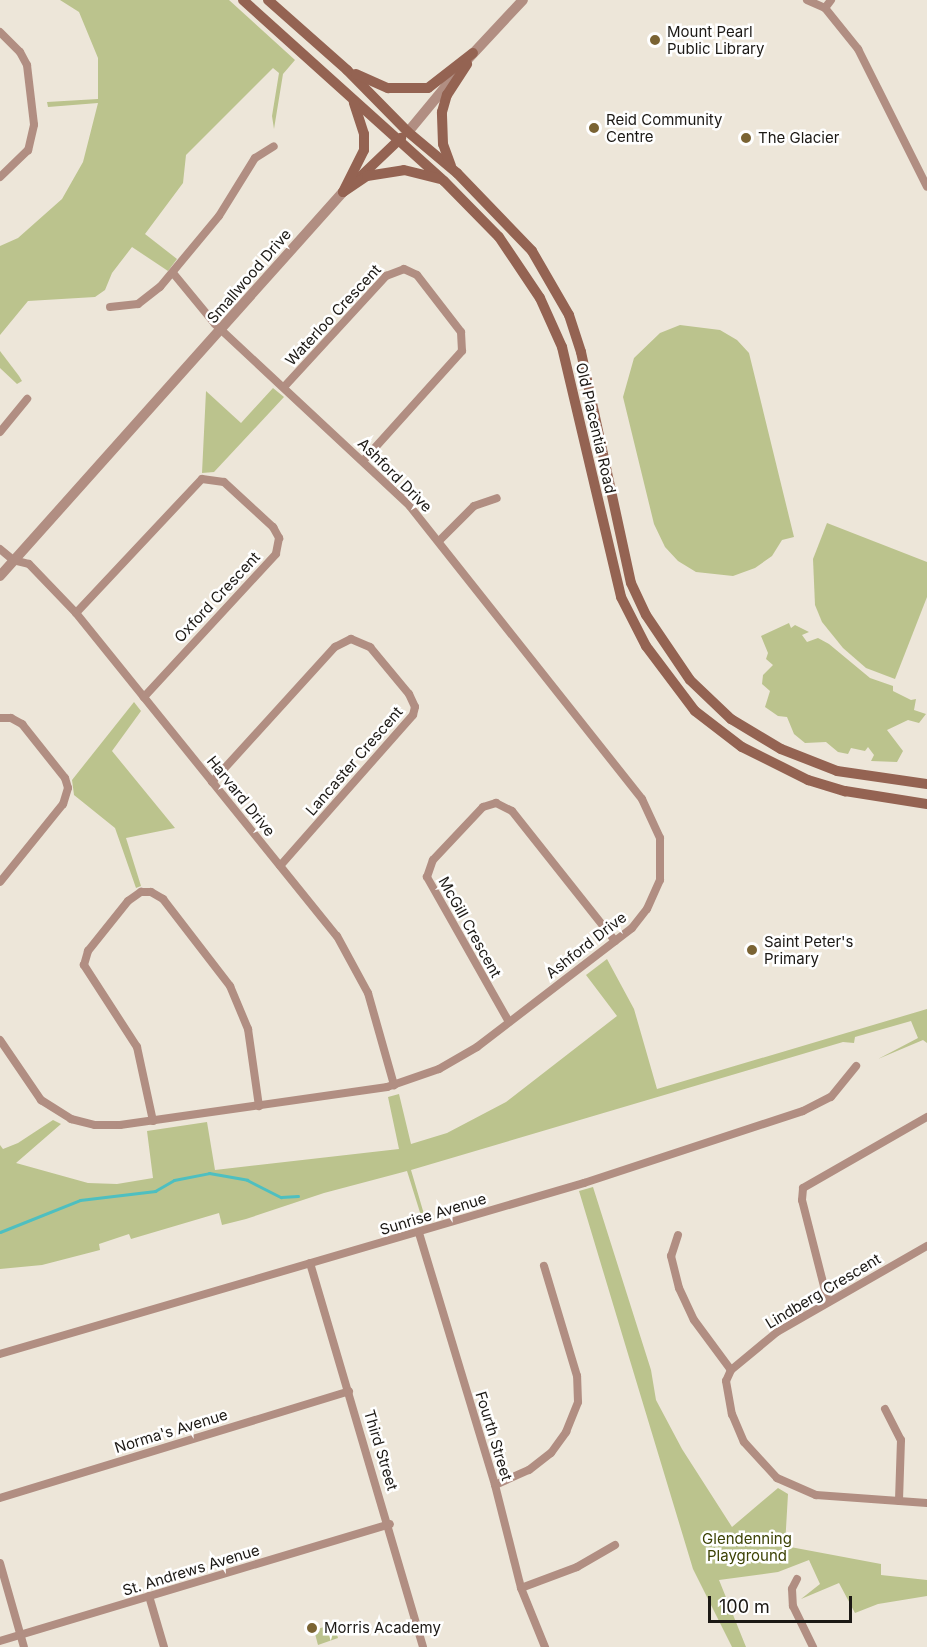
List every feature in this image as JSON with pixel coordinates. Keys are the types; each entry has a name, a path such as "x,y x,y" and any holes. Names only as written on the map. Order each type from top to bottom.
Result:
{"main road":[{"name":"Old Placentia Road","path":"243,0 444,181 499,237 540,298 562,347 621,597 633,625 667,674 716,729 776,767 845,791 927,804"},
{"name":"Old Placentia Road","path":"268,0 348,70 408,132 457,173 532,251 569,315 581,352 631,583 646,615 690,680 731,719 781,749 837,771 927,784"},
{"path":"348,70 388,88 428,88 473,53"},
{"path":"457,173 449,164 443,144 442,112 447,95 473,53"},
{"path":"343,192 364,150 364,134 353,100"},
{"name":"Smallwood Drive","path":"343,192 408,132"},
{"path":"343,192 367,176 404,170 444,181"}],"street":[{"name":"Smallwood Drive","path":"408,132 473,53 523,0"},
{"path":"807,0 825,8 858,49 927,187"},
{"path":"825,8 831,0"},
{"path":"0,32 20,52 27,65 34,125 28,150 0,177"},
{"path":"110,307 138,304 173,273 225,209 255,158 274,147"},
{"name":"Smallwood Drive","path":"0,576 343,192"},
{"name":"Waterloo Crescent","path":"284,387 386,276 399,270 417,275 461,332 462,351 363,461"},
{"name":"Ashford Drive","path":"0,1040 31,1089 62,1115 95,1125 259,1106 394,1085 446,1066 509,1022 615,941 643,916 657,887 661,846 651,813 439,541 405,500 221,330 173,273"},
{"path":"0,432 27,399"},
{"name":"Oxford Crescent","path":"76,613 202,479 224,482 276,530 279,543 276,554 144,697"},
{"path":"439,541 469,509 497,498"},
{"name":"Harvard Drive","path":"0,549 13,560 29,564 76,613 280,866 354,965 372,1005 394,1085"},
{"name":"Lancaster Crescent","path":"212,782 335,647 351,639 370,647 409,694 415,707 413,715 280,866"},
{"path":"0,718 19,721 65,778 68,788 63,804 0,882"},
{"name":"McGill Crescent","path":"509,1022 427,877 433,860 480,809 496,803 509,808 615,941"},
{"path":"153,1120 144,1065 133,1038 84,965 88,951 131,897 141,892 152,892 163,899 230,986 248,1029 259,1106"},
{"name":"Sunrise Avenue","path":"0,1354 419,1233 803,1111 831,1096 856,1066"},
{"path":"828,1302 802,1200 803,1188 927,1117"},
{"name":"Fourth Street","path":"419,1233 495,1485 521,1588 545,1647"},
{"path":"678,1235 671,1256 679,1288 694,1320 731,1370 726,1389 732,1414 749,1450 769,1471 816,1495 927,1503"},
{"name":"Lindberg Crescent","path":"731,1370 777,1332 927,1246"},
{"name":"Third Street","path":"310,1263 390,1524 423,1647"},
{"path":"495,1485 529,1470 550,1453 566,1432 578,1402 577,1376 544,1266"},
{"name":"Norma's Avenue","path":"0,1498 349,1391"},
{"path":"885,1409 901,1440 899,1501"},
{"name":"St. Andrews Avenue","path":"0,1641 390,1524"},
{"path":"521,1588 577,1567 615,1545"},
{"path":"0,1563 24,1647"},
{"path":"797,1579 792,1589 793,1606 813,1647"},
{"path":"149,1596 164,1647"}],"green space":[{"path":"60,0 229,0 295,60 283,74 274,129 272,116 279,73 273,68 186,155 183,183 145,234 177,259 168,271 132,247 112,273 105,290 95,297 28,301 0,335 0,246 18,238 62,199 83,162 98,103 48,107 47,102 98,99 98,58 79,12"},
{"path":"680,325 720,330 737,340 749,353 794,537 782,540 772,556 755,568 733,576 696,572 678,561 665,547 654,524 623,397 634,358 660,333"},
{"path":"0,351 22,381 17,384 0,368"},
{"path":"273,388 284,397 214,472 202,473 206,391 241,423"},
{"path":"827,523 927,562 927,597 895,679 866,668 843,648 822,622 815,605 813,559"},
{"path":"789,623 791,628 795,625 809,632 802,635 807,642 818,638 829,644 870,678 893,686 893,691 911,700 916,699 914,710 926,714 919,723 908,720 887,730 903,751 897,762 871,761 874,755 868,747 865,751 851,748 848,754 838,752 826,742 805,743 794,734 787,717 778,716 765,707 770,691 762,684 763,675 773,665 766,659 768,653 761,636"},
{"path":"134,702 141,711 112,751 175,828 126,838 141,886 136,888 115,828 74,795 72,780"},
{"path":"607,959 634,1009 657,1089 927,1009 927,1043 923,1040 878,1059 918,1038 911,1021 855,1037 854,1043 843,1042 411,1170 426,1221 423,1222 407,1171 324,1193 222,1225 219,1213 131,1239 129,1234 99,1244 100,1250 42,1265 0,1269 0,1145 3,1149 18,1143 53,1120 61,1124 16,1163 88,1183 117,1184 153,1178 147,1131 207,1122 215,1170 399,1149 388,1097 399,1094 411,1144 447,1133 506,1102 617,1016 586,975"},
{"name":"Glendenning Playground","path":"593,1187 651,1370 656,1400 682,1449 732,1527 778,1488 788,1494 785,1546 881,1564 881,1575 927,1580 927,1596 878,1604 855,1613 839,1583 801,1599 820,1584 809,1560 778,1572 719,1580 746,1647 732,1647 693,1569 625,1344 579,1191"},
{"path":"334,1624 338,1638 318,1645 314,1630"}],"waterway":[{"path":"0,1232 80,1200 155,1191 174,1180 209,1173 247,1180 281,1197 298,1196"}],"place":[{"name":"Mount Pearl Public Library","path":"655,40"},
{"name":"Reid Community Centre","path":"594,128"},
{"name":"The Glacier","path":"746,138"},
{"name":"Saint Peter's Primary","path":"752,950"},
{"name":"Morris Academy","path":"312,1628"}]}
